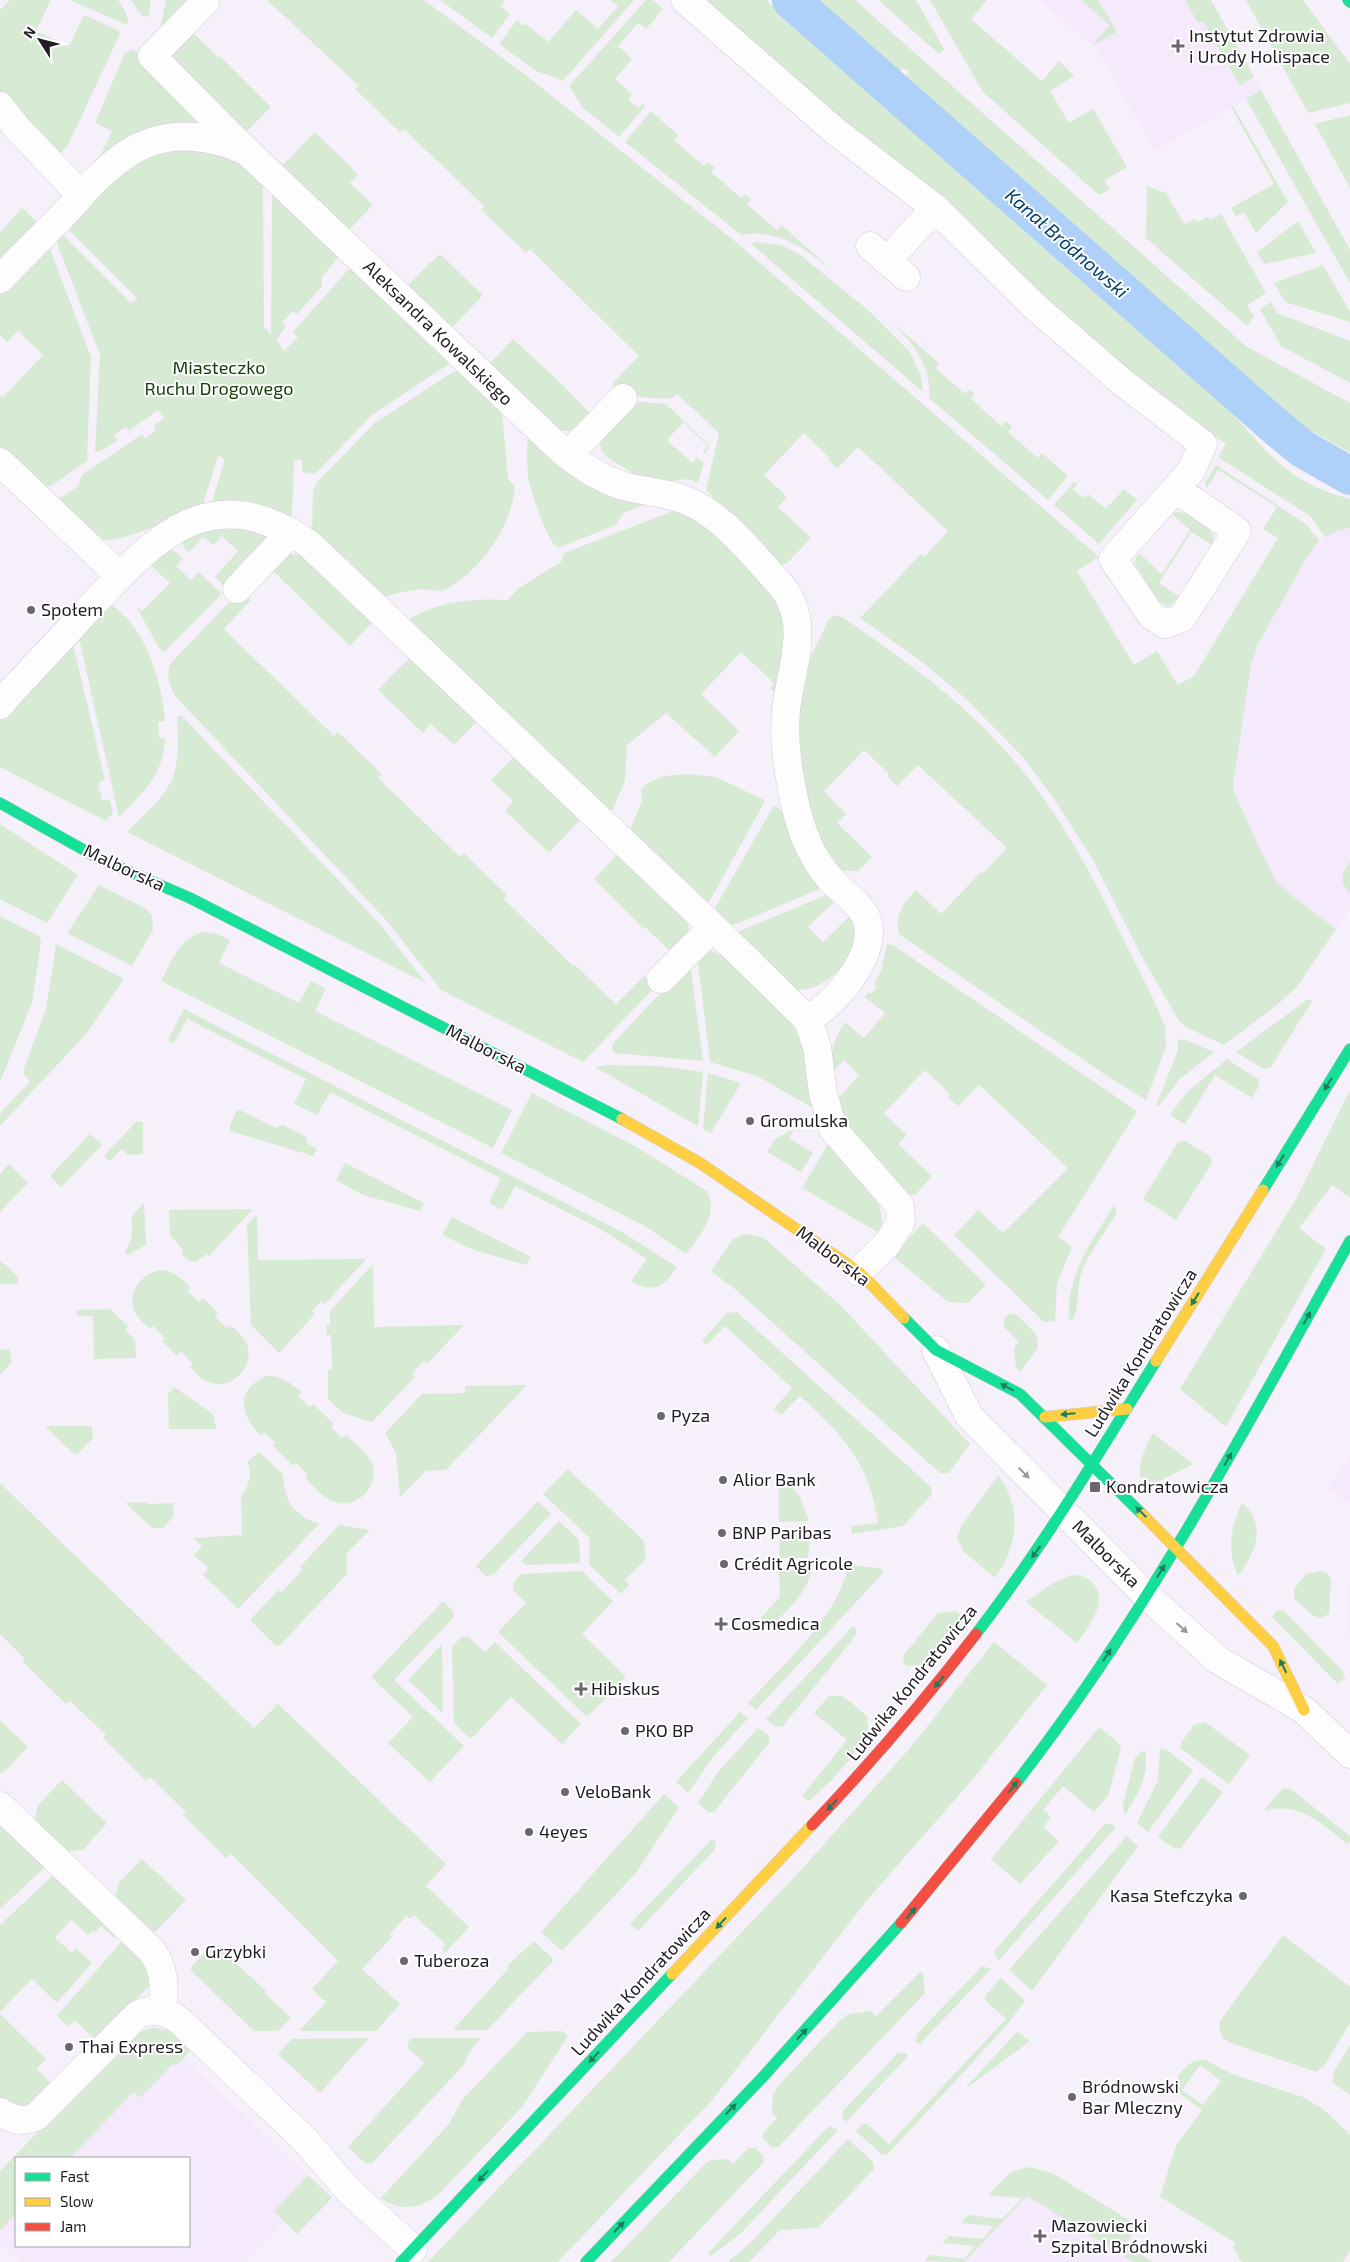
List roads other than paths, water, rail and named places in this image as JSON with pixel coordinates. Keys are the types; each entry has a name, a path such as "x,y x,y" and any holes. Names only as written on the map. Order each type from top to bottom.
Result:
{"main road":[{"name":"Malborska","path":"0,803 100,859 190,898 590,1101 700,1163 859,1272 936,1350 1020,1394 1045,1416 1274,1646 1304,1710"},
{"name":"Ludwika Kondratowicza","path":"407,2256 885,1747 936,1686 1005,1596 1063,1511 1350,1049"},
{"path":"586,2262 769,2070 902,1925 1035,1759 1084,1691 1176,1547 1350,1242"},
{"path":"1045,1416 1127,1409"}],"street":[{"path":"685,0 835,131 935,208 1032,304 1122,382 1203,444 1191,471 1113,559 1151,616 1165,624 1182,618 1237,531 1176,489"},
{"name":"Aleksandra Kowalskiego","path":"205,2 152,56 251,155 568,455 606,480 633,488 677,496 706,512 738,539 779,584 792,603 797,620 798,649 790,682 786,722 788,762 794,800 808,846 815,859 823,871 863,912 869,926 867,947 860,962 838,995 808,1020"},
{"path":"1,107 17,128 81,195"},
{"path":"0,279 120,157 138,147 160,139 181,136 207,138 232,145 251,155"},
{"path":"888,261 935,208"},
{"path":"568,455 623,398"},
{"path":"0,462 120,576"},
{"path":"0,705 120,576 164,535 182,525 203,517 223,514 254,516 292,532 323,557 713,927 808,1020 817,1047 823,1093 833,1129 900,1206 901,1222 887,1244 859,1272"},
{"path":"237,589 292,532"},
{"path":"662,979 713,927"},
{"name":"Malborska","path":"936,1350 970,1416 1146,1595 1218,1660 1304,1710 1350,1754"},
{"path":"0,1806 151,1950 158,1960 164,1978 163,2012"},
{"path":"0,2112 17,2120 27,2120 37,2116 137,2015 150,2010 163,2012 180,2021 305,2140 407,2256"}],"waterway":[{"name":"Kanał Bródnowski","path":"791,0 1276,427 1303,449 1350,476"}],"place":[{"name":"Instytut Zdrowia i Urody Holispace","path":"1178,46"},
{"name":"Społem","path":"31,610"},
{"name":"Gromulska","path":"750,1121"},
{"name":"Pyza","path":"661,1416"},
{"name":"Alior Bank","path":"723,1480"},
{"name":"Kondratowicza","path":"1095,1487"},
{"name":"BNP Paribas","path":"722,1533"},
{"name":"Crédit Agricole","path":"724,1564"},
{"name":"Cosmedica","path":"721,1624"},
{"name":"Hibiskus","path":"581,1689"},
{"name":"PKO BP","path":"625,1731"},
{"name":"VeloBank","path":"565,1792"},
{"name":"4eyes","path":"529,1832"},
{"name":"Kasa Stefczyka","path":"1243,1896"},
{"name":"Grzybki","path":"195,1952"},
{"name":"Tuberoza","path":"404,1961"},
{"name":"Thai Express","path":"69,2047"},
{"name":"Bródnowski Bar Mleczny","path":"1072,2097"},
{"name":"Mazowiecki Szpital Bródnowski","path":"1040,2236"}],"park label":[{"name":"Miasteczko Ruchu Drogowego","path":"219,378"}]}
